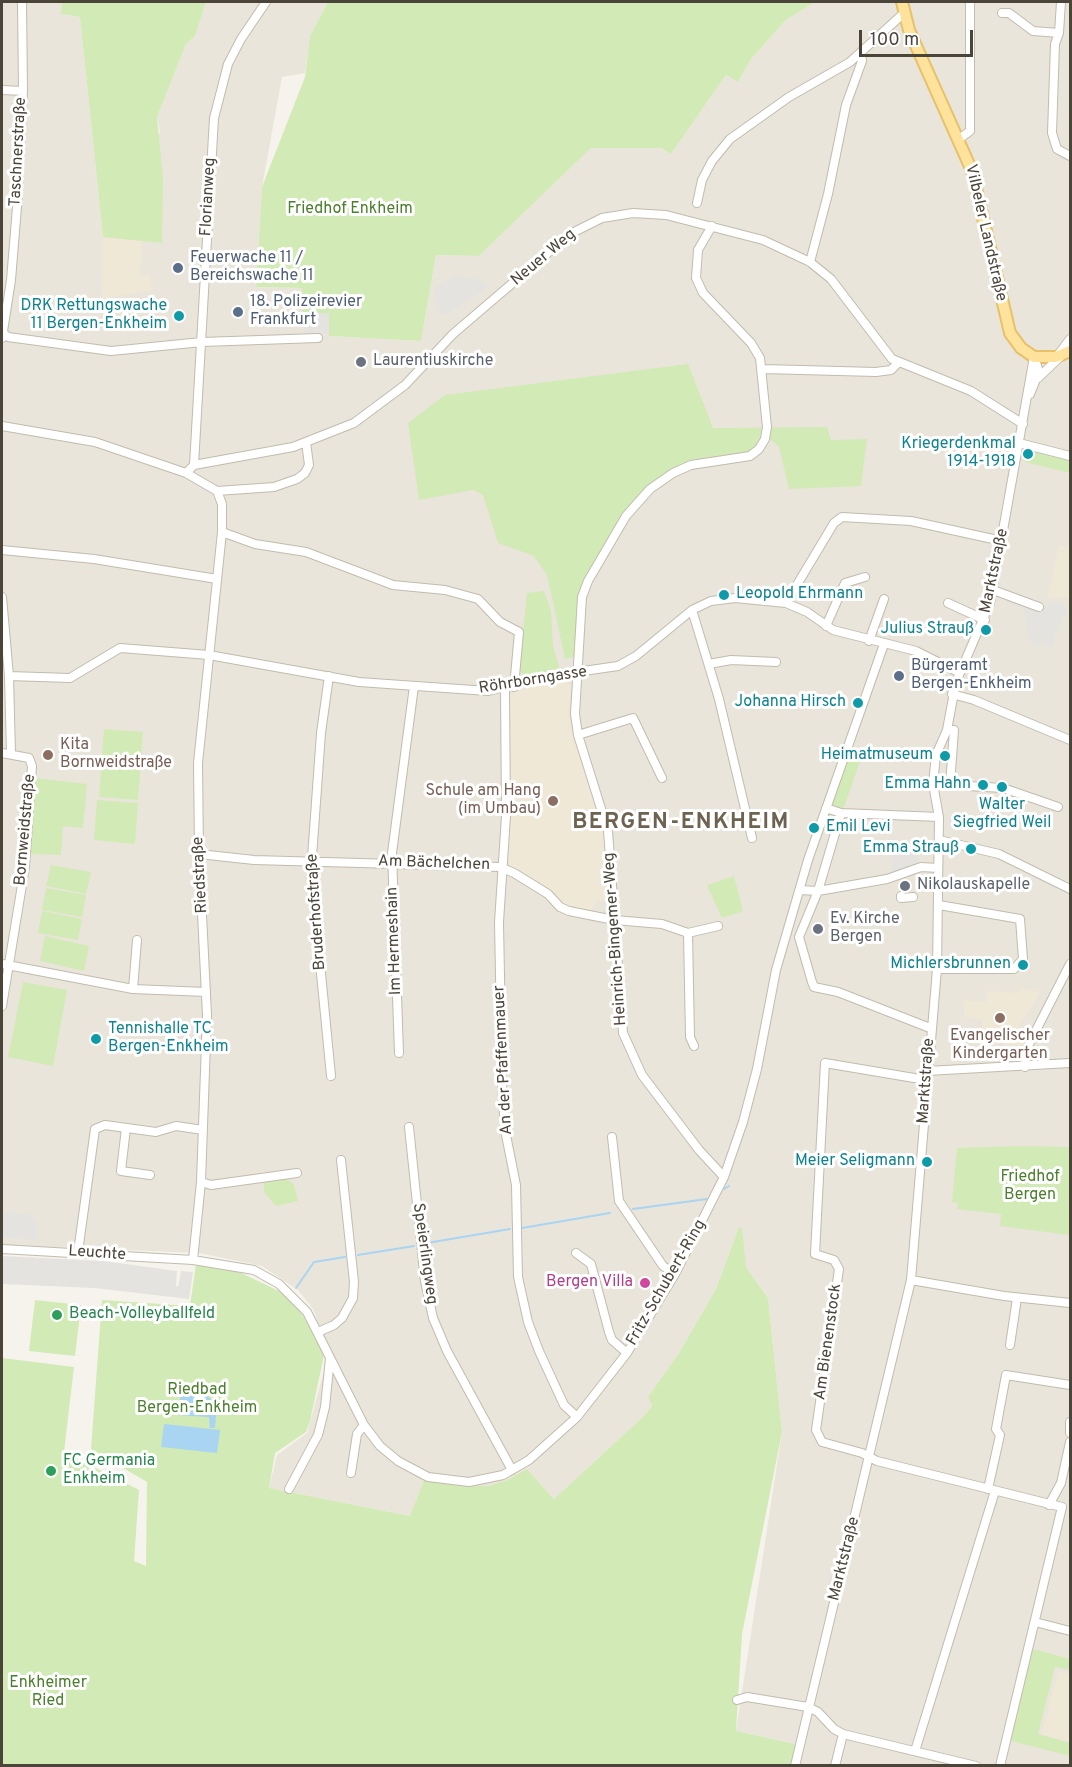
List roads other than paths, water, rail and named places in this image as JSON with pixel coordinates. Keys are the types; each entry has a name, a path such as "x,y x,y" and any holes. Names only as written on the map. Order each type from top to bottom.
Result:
{"main road":[{"name":"Vilbeler Landstraße","path":"902,2 904,13 972,171 1007,327 1019,346 1034,357"},
{"path":"1034,357 1063,354"}],"street":[{"name":"Taschnerstraße","path":"2,334 12,269 23,91 22,2"},
{"name":"Florianweg","path":"194,465 213,130 217,103 235,50 266,2"},
{"path":"959,139 970,131 969,2"},
{"path":"1061,2 1059,33 1055,44 1052,133 1057,149 1071,156"},
{"path":"697,203 708,168 730,139 789,97 861,54 904,13"},
{"path":"1002,13 1009,13 1033,31 1059,33"},
{"path":"810,262 828,194 846,105 862,61 861,54"},
{"path":"2,90 23,91"},
{"name":"Neuer Weg","path":"194,465 306,442 354,423 382,404 418,373 453,334 570,234 587,224 610,216 646,213 666,215 763,240 810,262 831,279 882,349 898,363 971,391 1023,424"},
{"name":"Heinrich-Bingemer-Weg","path":"712,226 698,250 696,278 703,292 757,352 763,369 765,439 759,449 744,458 691,465 664,478 637,502 608,544 582,597 575,714 578,735 607,824 620,1011 630,1050 642,1075 699,1150 723,1177"},
{"path":"2,334 8,337 111,351 202,342 318,338"},
{"path":"1038,378 1063,354 1071,339"},
{"path":"1034,357 1039,369 1038,378"},
{"name":"Marktstraße","path":"795,1766 911,1280 930,1028 937,969 939,818 933,784 936,755 947,730 952,694 984,620 993,590 1034,357"},
{"path":"763,369 876,372 891,370 898,363"},
{"name":"Marktstraße","path":"1028,398 1038,378"},
{"path":"2,426 77,437 186,473 217,491 274,487 297,479 305,473 309,465 306,442"},
{"path":"1019,443 1071,456"},
{"path":"186,473 194,465"},
{"name":"Riedstraße","path":"193,1260 201,1182 206,992 199,854 200,734 222,532 222,504 217,491"},
{"path":"786,603 834,523 842,517 866,516 911,521 1002,541"},
{"path":"222,532 255,544 306,552 393,585 445,590 478,599 500,622 519,632 514,687"},
{"path":"2,550 94,559 216,579"},
{"path":"826,626 845,583 865,577"},
{"path":"993,590 1039,607"},
{"name":"Bornweidstraße","path":"2,597 9,676 11,754 29,758 32,765 25,867 5,965 2,1006"},
{"name":"Röhrborngasse","path":"9,676 66,679 120,648 208,655 329,676 414,686 470,691 505,689 549,676 608,669 630,661 692,610 711,601 735,598 786,603 807,612 826,626 869,641 916,651 960,673"},
{"path":"869,641 884,599"},
{"path":"948,603 984,620"},
{"path":"692,610 709,664 752,838"},
{"name":"Fritz-Schubert-Ring","path":"193,1260 237,1265 272,1278 294,1296 318,1332 364,1425 380,1446 398,1461 428,1477 470,1482 496,1477 541,1452 577,1417 627,1353 675,1274 723,1177 741,1130 764,1039 785,938 826,808 884,644"},
{"path":"709,664 731,660 776,662"},
{"name":"Bruderhofstraße","path":"329,676 321,733 312,860 331,1076"},
{"name":"Im Hermeshain","path":"399,1053 392,862 402,766 414,686"},
{"name":"An der Pfaffenmauer","path":"505,689 506,805 499,922 502,1096 505,1130 516,1185 518,1277 528,1322 536,1345 564,1405 577,1417"},
{"path":"952,694 975,700 1071,740"},
{"path":"578,735 633,718 662,778"},
{"path":"947,730 954,730 950,785"},
{"path":"2,753 11,754"},
{"path":"933,784 1003,788 1058,807"},
{"path":"826,808 841,813 939,818"},
{"path":"841,813 818,891 800,937 800,945 814,987 838,992 930,1028"},
{"path":"939,840 953,841 999,854 1071,889"},
{"name":"Am Bächelchen","path":"199,854 254,860 392,862 503,869 548,894 564,910 614,920 662,924 688,933"},
{"path":"800,890 818,891 887,879 921,867 938,868"},
{"path":"901,896 902,898 914,897"},
{"path":"937,969 1014,969 1023,959 1020,919 939,905"},
{"path":"694,1047 690,1037 688,933 718,926"},
{"path":"133,989 137,940"},
{"path":"1025,1066 1026,1050 1071,964"},
{"path":"5,965 133,989 206,992"},
{"name":"Am Bienenstock","path":"870,1456 826,1444 817,1434 839,1269 834,1260 814,1254 825,1063 926,1076"},
{"path":"926,1076 1071,1063"},
{"path":"78,1252 93,1131 100,1125 156,1132 176,1126 203,1130"},
{"name":"Speierlingweg","path":"410,1127 425,1281 434,1318 444,1346 512,1470"},
{"path":"126,1128 121,1171 150,1175"},
{"path":"612,1137 619,1201 663,1266 675,1274"},
{"path":"318,1332 334,1325 342,1318 353,1298 354,1282 341,1160"},
{"path":"201,1182 211,1185 297,1173"},
{"name":"Leuchte","path":"2,1249 193,1260"},
{"path":"576,1253 591,1264 612,1340 627,1353"},
{"path":"911,1280 1017,1298 1071,1303"},
{"path":"1010,1345 1017,1298"},
{"path":"289,1489 318,1435 325,1407 330,1355"},
{"path":"915,1751 991,1490 1000,1435 996,1429 1006,1375 1071,1385"},
{"path":"1071,1422 1071,1433"},
{"path":"351,1473 357,1434 364,1425"},
{"path":"1049,1505 1061,1483 1071,1442"},
{"path":"870,1456 877,1461 1062,1507 1000,1766"},
{"path":"1035,1622 1071,1631"},
{"path":"737,1700 747,1697 808,1707 818,1712 832,1728 843,1734 976,1766"},
{"path":"835,1766 843,1734"}],"water":[{"path":"194,1386 217,1404 215,1428 210,1428 209,1417 178,1415 181,1392"},
{"path":"164,1424 220,1430 217,1453 161,1447"}],"waterway":[{"path":"724,1189 729,1186"},
{"path":"633,1209 707,1199"},
{"path":"522,1228 610,1213"},
{"path":"427,1243 510,1229"},
{"path":"358,1255 414,1246"},
{"path":"296,1288 314,1262 345,1257"}],"place":[{"name":"Feuerwache 11 / Bereichswache 11","path":"178,268"},
{"name":"18. Polizeirevier Frankfurt","path":"238,312"},
{"name":"DRK Rettungswache 11 Bergen-Enkheim","path":"179,316"},
{"name":"Laurentiuskirche","path":"361,362"},
{"name":"Kriegerdenkmal 1914-1918","path":"1028,454"},
{"name":"Leopold Ehrmann","path":"724,595"},
{"name":"Julius Strauß","path":"986,630"},
{"name":"Bürgeramt Bergen-Enkheim","path":"899,676"},
{"name":"Johanna Hirsch","path":"858,703"},
{"name":"Kita Bornweidstraße","path":"48,755"},
{"name":"Heimatmuseum","path":"945,756"},
{"name":"Emma Hahn","path":"983,785"},
{"name":"Walter Siegfried Weil","path":"1002,787"},
{"name":"Schule am Hang (im Umbau)","path":"553,801"},
{"name":"Emil Levi","path":"814,828"},
{"name":"Emma Strauß","path":"971,849"},
{"name":"Nikolauskapelle","path":"905,886"},
{"name":"Ev. Kirche Bergen","path":"818,929"},
{"name":"Michlersbrunnen","path":"1023,965"},
{"name":"Evangelischer Kindergarten","path":"1000,1018"},
{"name":"Tennishalle TC Bergen-Enkheim","path":"96,1039"},
{"name":"Meier Seligmann","path":"927,1162"},
{"name":"Bergen Villa","path":"645,1283"},
{"name":"Beach-Volleyballfeld","path":"57,1315"},
{"name":"FC Germania Enkheim","path":"51,1471"}],"district":[{"name":"BERGEN-ENKHEIM","path":"681,824"}],"park label":[{"name":"Friedhof Enkheim","path":"350,210"},
{"name":"Friedhof Bergen","path":"1030,1187"},
{"name":"Riedbad Bergen-Enkheim","path":"197,1400"},
{"name":"Enkheimer Ried","path":"48,1693"}]}
